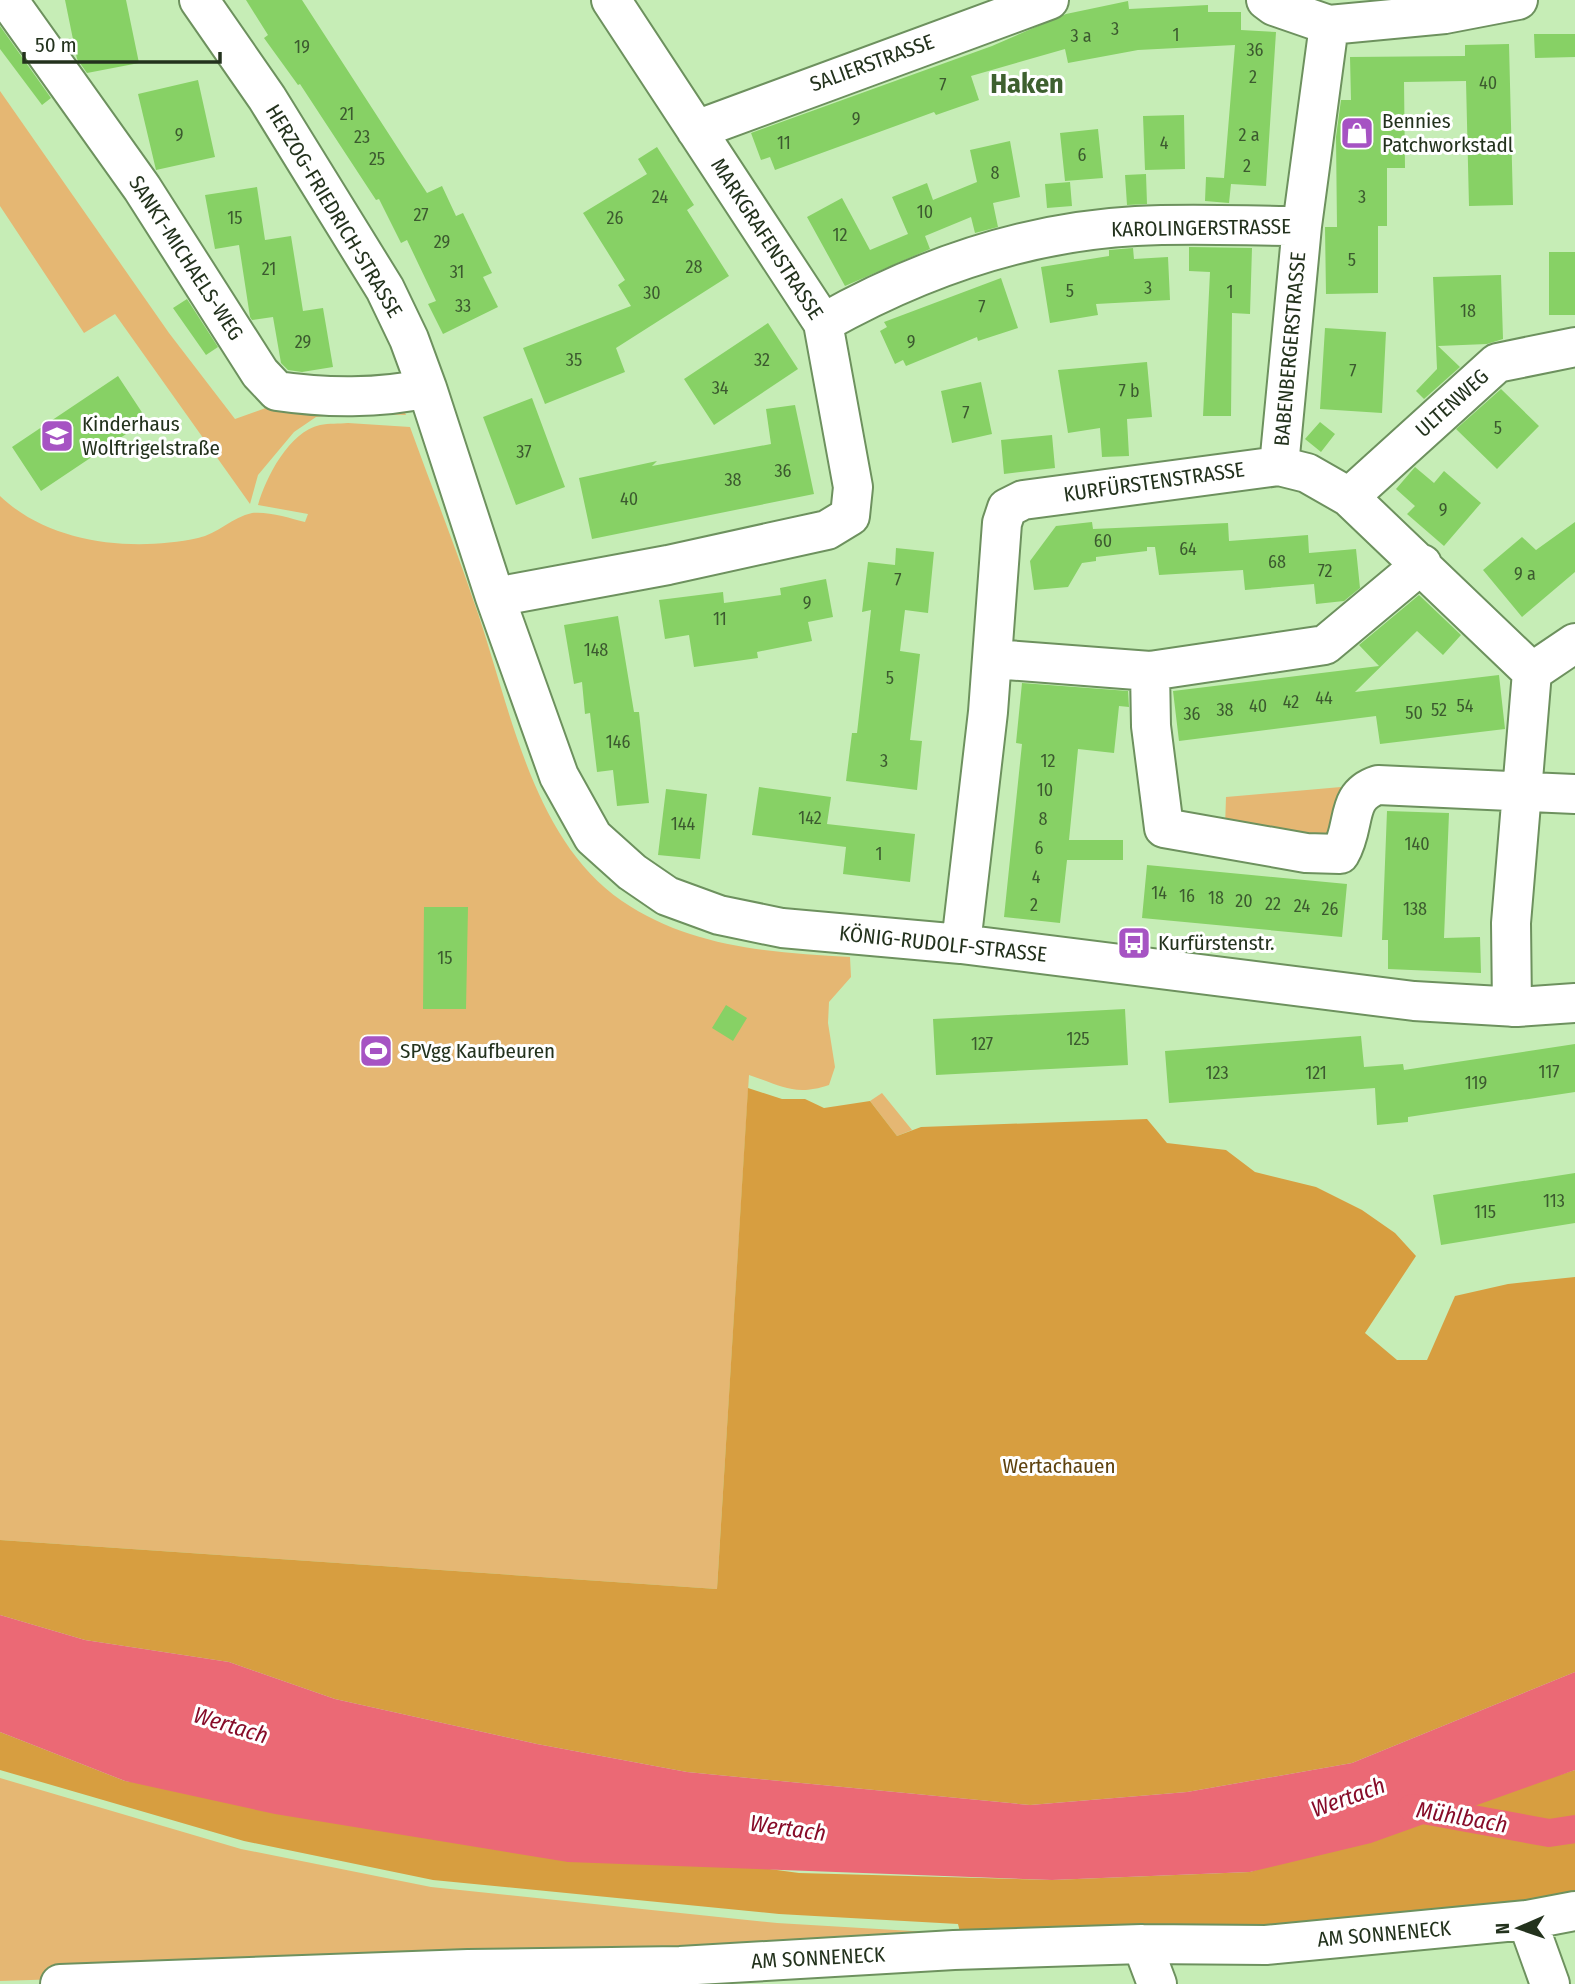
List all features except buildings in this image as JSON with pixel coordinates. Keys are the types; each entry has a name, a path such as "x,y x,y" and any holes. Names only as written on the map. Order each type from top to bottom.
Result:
{"street":[{"name":"SANKT-MICHAELS-WEG","path":"8,0 142,188 260,373 277,391 300,394 402,394 427,388"},
{"name":"HERZOG-FRIEDRICH-STRASSE","path":"199,0 267,98 385,289 409,339 427,388 495,597"},
{"name":"MARKGRAFENSTRASSE","path":"495,597 668,565 827,530 850,516 853,487 823,323 611,0"},
{"name":"SALIERSTRASSE","path":"696,130 1049,0"},
{"path":"1266,0 1274,6 1329,25 1445,14 1504,1"},
{"name":"BABENBERGERSTRASSE","path":"1279,466 1302,226 1329,25"},
{"name":"KAROLINGERSTRASSE","path":"823,323 936,269 1003,247 1054,236 1136,226 1302,226"},
{"name":"ULTENWEG","path":"1349,497 1497,363 1575,347"},
{"name":"KURFÜRSTENSTRASSE","path":"961,944 993,659 998,562 1007,508 1023,499 1279,466 1307,473 1349,497 1532,672"},
{"path":"993,659 1150,671 1325,645 1422,564"},
{"name":"KÖNIG-RUDOLF-STRASSE","path":"495,597 559,776 593,837 632,872 667,896 719,915 782,928 961,944 1413,1001 1512,1007 1575,1003"},
{"path":"1512,1007 1511,923 1532,672 1575,643"},
{"path":"1150,671 1152,726 1164,828 1306,853 1340,853 1350,837 1356,798 1363,789 1378,785 1575,794"},
{"name":"AM SONNENECK","path":"60,1984 470,1976 680,1966 850,1970 1142,1944 1266,1945 1527,1920 1575,1911"},
{"path":"1527,1920 1550,1984"},
{"path":"1142,1944 1157,1984"}],"shaded area":[{"path":"0,91 169,333 235,419 285,401 399,400 406,415 348,413 316,417 294,432 258,475 250,504 115,314 84,333 0,206"},
{"path":"348,423 410,427 474,602 527,765 544,805 565,841 591,874 622,901 648,916 703,938 761,950 850,957 851,977 829,1002 828,1023 835,1067 829,1085 796,1090 749,1075 717,1589 0,1540 0,496 43,525 67,534 120,544 198,538 252,513 271,514 305,522 308,514 258,505 267,482 280,457 298,437 320,425"},
{"path":"1341,787 1338,834 1328,840 1225,827 1226,797"},
{"path":"882,1093 912,1130 897,1136 870,1101"},
{"path":"0,1778 241,1849 431,1887 777,1923 946,1933 153,1976 0,1981"}],"green space":[{"name":"Wertachauen","path":"748,1088 782,1099 805,1099 824,1108 870,1101 897,1136 921,1127 1147,1119 1167,1143 1226,1150 1255,1172 1316,1187 1362,1210 1395,1233 1416,1256 1365,1333 1397,1360 1427,1360 1455,1296 1508,1284 1575,1277 1575,1672 1352,1763 1187,1792 1030,1805 687,1772 537,1744 335,1699 229,1662 85,1640 0,1615 0,1540 717,1589"},
{"path":"0,1732 125,1781 799,1873 1052,1880 1250,1872 1575,1770 1575,1899 1265,1935 962,1940 958,1924 779,1914 433,1880 244,1841 0,1770"}],"water":[{"name":"Wertach","path":"0,1615 85,1640 229,1662 335,1699 537,1744 687,1772 1030,1805 1187,1792 1352,1763 1575,1672 1575,1770 1371,1843 1250,1872 1052,1880 568,1862 275,1814 125,1781 0,1732"}],"waterway":[{"name":"Mühlbach","path":"1412,1808 1549,1833 1575,1829"}],"place":[{"name":"Bennies Patchworkstadl","path":"1357,133"},
{"name":"Kinderhaus Wolftrigelstraße","path":"57,436"},
{"name":"Kurfürstenstr.","path":"1134,943"},
{"name":"SPVgg Kaufbeuren","path":"376,1051"}],"district":[{"name":"Haken","path":"1027,83"}]}
